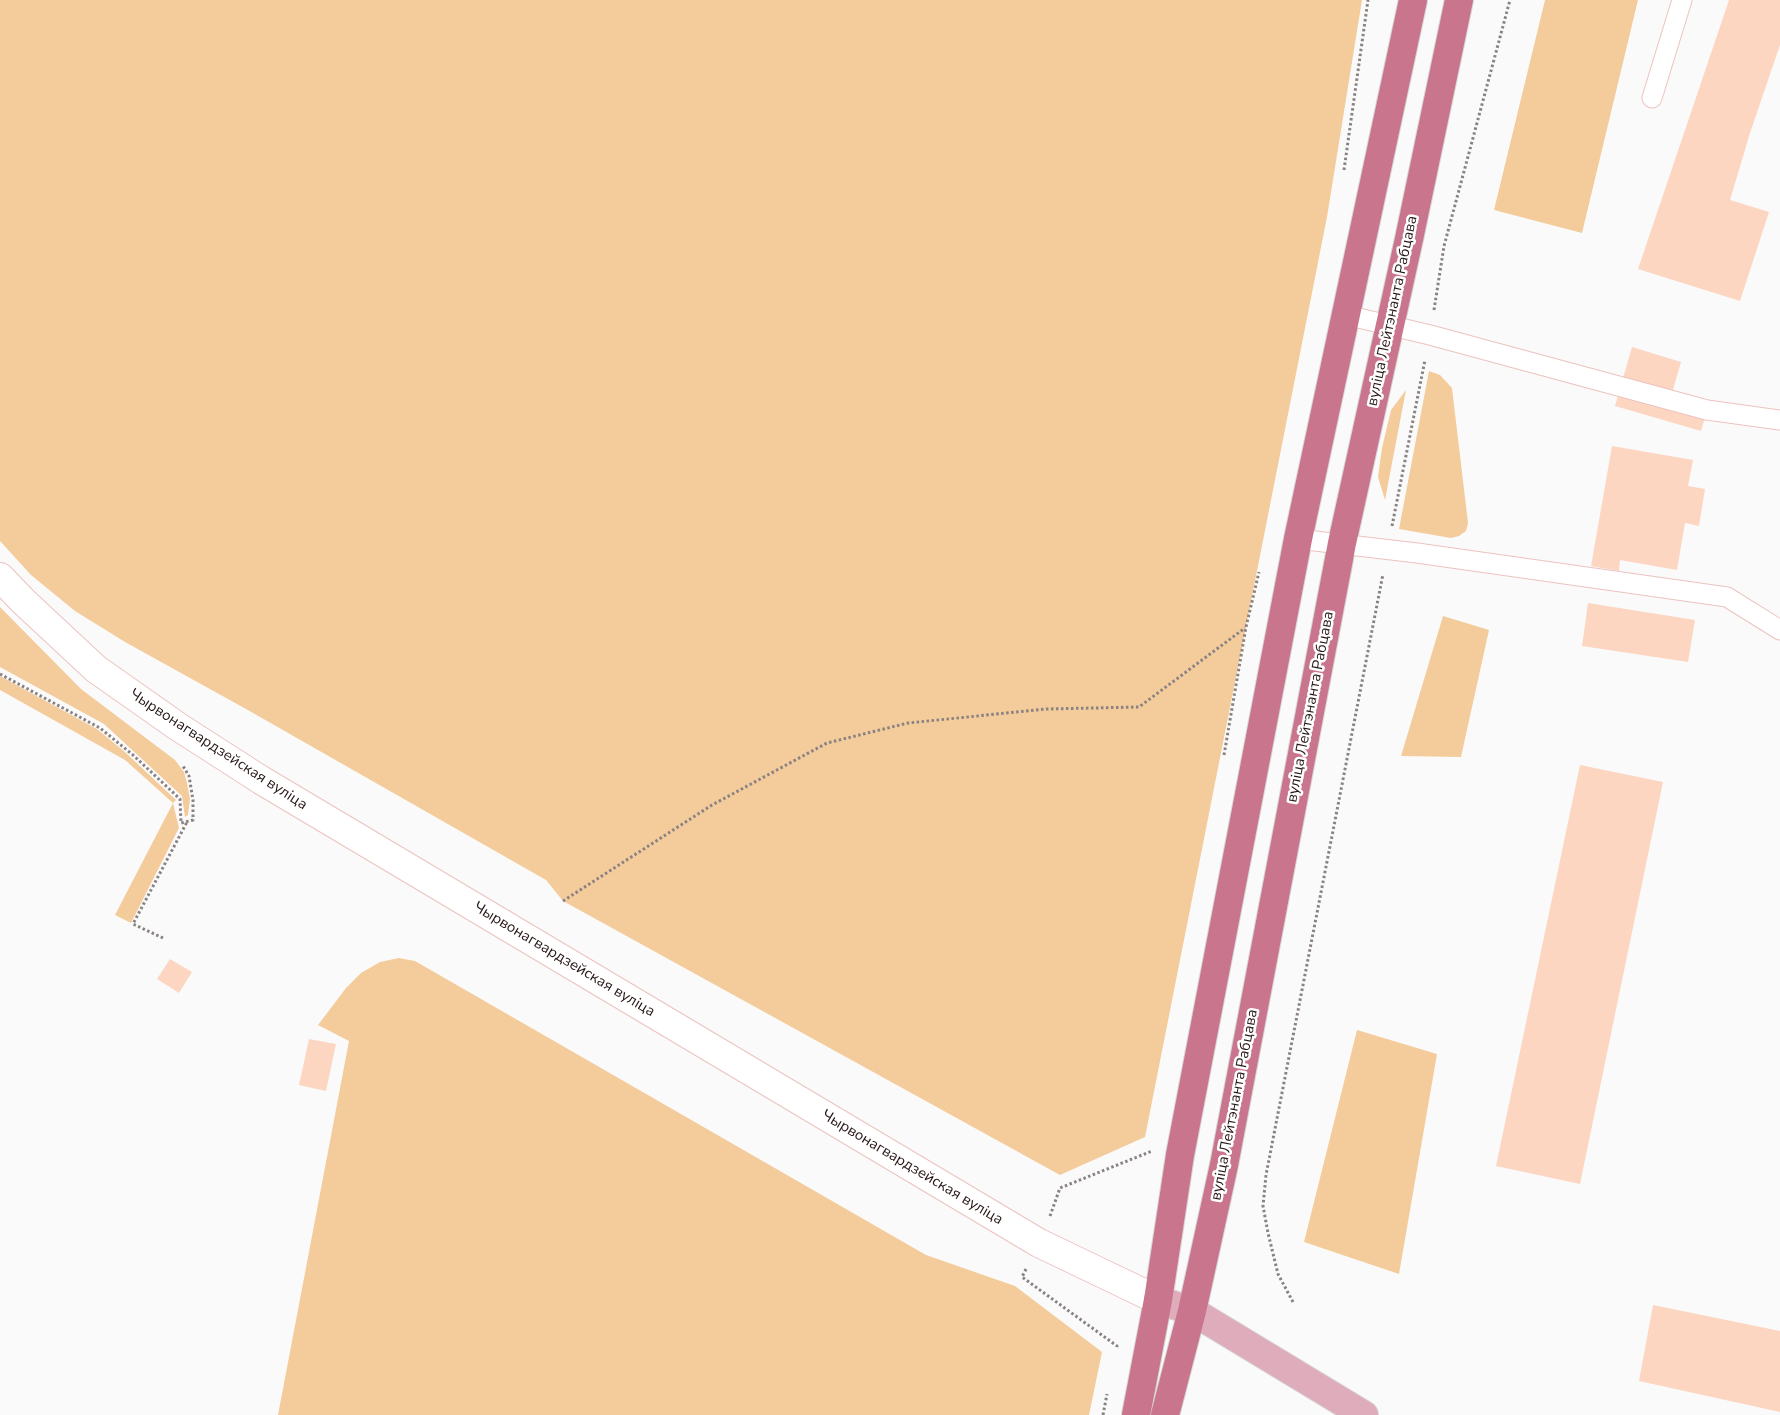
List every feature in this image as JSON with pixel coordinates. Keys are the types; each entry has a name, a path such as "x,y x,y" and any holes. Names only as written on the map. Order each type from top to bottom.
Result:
{"highway":[{"path":"1136,1415 1158,1300 1180,1155 1298,539 1413,0"},
{"name":"вуліца Лейтэнанта Рабцава","path":"1164,1415 1192,1311 1224,1165 1342,543 1460,0"}],"main road":[{"path":"1158,1300 1192,1311 1364,1415"}],"street":[{"name":"Чырвонагвардзейская вуліца","path":"0,577 96,669 177,726 261,780 1039,1243 1158,1300"}],"lane":[{"path":"1652,98 1682,0"},
{"path":"1346,315 1430,335 1707,410 1780,420"},
{"path":"1298,539 1387,549 1727,597 1780,630"}],"path":[{"path":"1293,1302 1278,1274 1268,1233 1263,1206 1266,1175 1430,335 1444,246 1510,0"},
{"path":"563,901 712,805 827,743 908,723 1047,709 1140,707 1246,627"},
{"path":"0,674 100,728 133,755 180,799 181,823 193,820 193,800 189,776 181,762"},
{"path":"163,938 133,924 188,821"},
{"path":"1060,1188 1039,1243 1022,1276 1117,1346 1115,1354"},
{"path":"1103,1415 1108,1389"}],"shaded area":[{"path":"0,0 1362,0 1327,217 1145,1137 1060,1175 563,901 546,880 125,642 75,611 31,575 0,541"},
{"path":"1545,0 1638,0 1582,233 1494,210"},
{"path":"1429,371 1440,375 1452,388 1468,523 1466,531 1459,536 1451,538 1399,529"},
{"path":"1406,390 1385,500 1378,477 1382,448 1391,410"},
{"path":"0,607 81,689 175,760 184,772 187,783 190,799 188,815 185,817 182,796 104,724 0,667"},
{"path":"1443,616 1489,630 1461,757 1401,756"},
{"path":"0,676 97,729 125,752 176,800 173,803 125,760 0,690"},
{"path":"173,803 179,828 131,923 115,915"},
{"path":"399,958 415,961 926,1255 1015,1286 1102,1352 1089,1415 278,1415 349,1041 318,1025 346,988 361,973 380,962"},
{"path":"1357,1030 1437,1054 1399,1274 1304,1242"}],"building":[{"path":"1729,0 1780,0 1780,45 1750,133 1730,200 1769,212 1740,301 1638,269"},
{"path":"1632,347 1681,362 1672,393 1709,404 1701,431 1615,406"},
{"path":"1612,446 1693,460 1688,486 1705,489 1699,526 1685,523 1677,570 1620,560 1619,571 1591,566"},
{"path":"1588,603 1695,620 1688,662 1582,646"},
{"path":"1580,765 1663,782 1580,1184 1496,1166"},
{"path":"170,959 192,972 179,993 157,979"},
{"path":"309,1039 336,1044 326,1091 299,1085"},
{"path":"1653,1305 1780,1331 1780,1412 1639,1381"}]}
